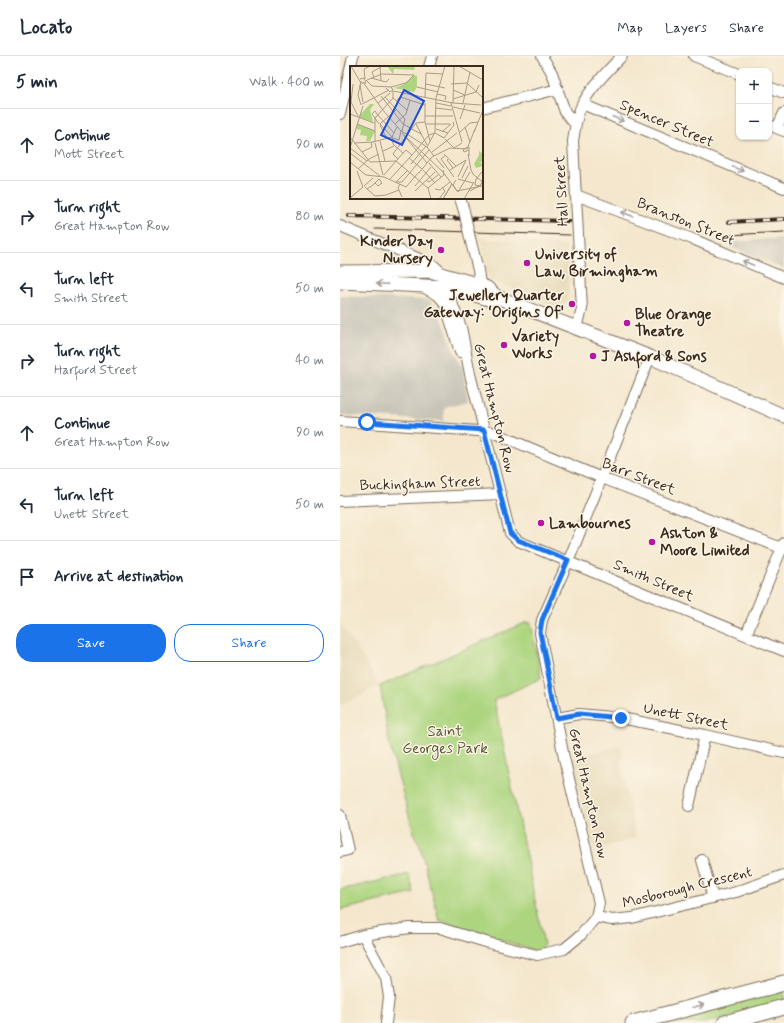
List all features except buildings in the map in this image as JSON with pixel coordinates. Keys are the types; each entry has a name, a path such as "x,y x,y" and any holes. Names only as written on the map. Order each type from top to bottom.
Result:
{"highway":[{"path":"633,1023 784,983"},
{"path":"725,1023 784,1007"}],"main road":[{"path":"340,272 430,271 442,273 480,285 487,288 497,297 650,357 781,413"},
{"path":"371,272 436,278 446,287"},
{"path":"340,282 446,287 489,299 497,297"}],"street":[{"path":"351,66 353,56"},
{"path":"429,66 432,56"},
{"path":"542,56 552,73 565,112 575,124"},
{"name":"Hall Street","path":"576,328 582,310 573,142 575,124 582,104 603,76 622,56"},
{"path":"694,56 736,73"},
{"path":"340,114 350,72"},
{"path":"772,88 784,93"},
{"path":"483,108 558,89"},
{"name":"Spencer Street","path":"582,104 784,188"},
{"path":"777,128 784,112"},
{"name":"Branston Street","path":"576,195 695,240 784,278"},
{"path":"460,199 478,270 480,285"},
{"path":"340,226 432,264 442,273"},
{"path":"421,286 438,295 445,303 459,350 470,374"},
{"name":"Great Hampton Row","path":"446,287 461,327 470,374 513,537"},
{"name":"Great Hampton Row","path":"596,917 599,903 557,718 540,632 542,620 568,560 650,357"},
{"name":"Barr Street","path":"340,421 484,430 492,432 601,477 783,547"},
{"name":"Buckingham Street","path":"340,501 501,494"},
{"name":"Smith Street","path":"513,537 784,651"},
{"path":"746,636 783,547"},
{"name":"Unett Street","path":"557,718 579,714 621,718 784,753"},
{"path":"689,806 705,735"},
{"path":"340,815 348,850 340,852"},
{"path":"702,860 713,898"},
{"name":"Mosborough Crescent","path":"596,917 612,920 632,918 713,898 784,875"},
{"path":"340,942 363,935 410,928 440,928 536,955 564,949 581,935 596,917"},
{"path":"363,935 386,978 389,997 386,1023"}],"shaded area":[{"name":"University of Law, Birmingham","path":"480,238 566,246 569,292 566,303 556,307 489,280"},
{"path":"784,238 784,269 731,247 732,242"},
{"path":"340,296 429,300 436,307 447,331 454,352 462,365 468,401 444,407 444,421 340,415"},
{"path":"340,622 380,686 340,705"},
{"path":"620,746 623,754 621,763 636,838 594,850 571,758"}],"green space":[{"name":"Saint Georges Park","path":"527,622 531,623 541,678 494,700 544,944 539,952 439,920 419,843 415,837 390,747 380,686"},
{"path":"409,874 414,893 340,910 340,890"},
{"path":"784,991 784,1002 705,1023 658,1023"}],"tram line":[{"path":"375,229 570,235"},
{"path":"729,235 784,232"}],"railway":[{"path":"349,216 569,221"},
{"path":"729,222 784,219"}],"place":[{"name":"Kinder Day Nursery","path":"441,250"},
{"name":"University of Law, Birmingham","path":"527,263"},
{"name":"Jewellery Quarter Gateway: ‘Origins Of'","path":"572,304"},
{"name":"Blue Orange Theatre","path":"627,323"},
{"name":"Variety Works","path":"504,345"},
{"name":"J Ashford & Sons","path":"593,356"},
{"name":"Lambournes","path":"541,523"},
{"name":"Ashton & Moore Limited","path":"652,542"}],"route":[{"path":"367,422 484,430 510,533 518,540 568,560 542,620 540,632 550,689 557,718 579,714 621,718"}]}
